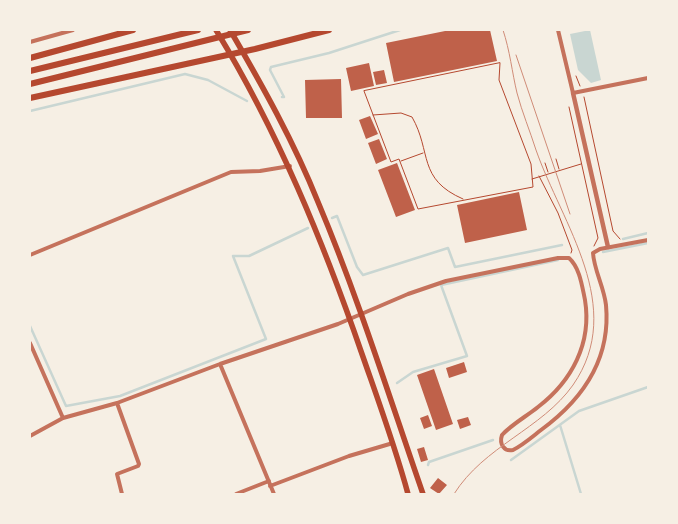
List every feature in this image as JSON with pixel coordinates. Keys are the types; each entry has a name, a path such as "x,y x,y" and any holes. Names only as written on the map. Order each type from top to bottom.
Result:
{"highway":[{"path":"30,58 133,30"},
{"path":"30,70 198,30"},
{"path":"30,84 248,30"},
{"path":"30,98 242,52 329,30"}],"main road":[{"path":"216,30 231,54 290,166 325,250 393,443 408,494"},
{"path":"230,30 303,167 361,313 423,494"}],"street":[{"path":"30,42 73,30"},
{"path":"558,30 608,247"},
{"path":"573,92 648,78"},
{"path":"30,255 232,172 260,172 290,166"},
{"path":"30,436 63,418 117,403 220,364 350,319 408,294 446,281 558,258 569,258 575,266 583,290 586,325 583,342 578,359 560,388 502,436 501,443 509,451 516,449 566,411 579,396 594,372 604,343 607,322 604,290 593,253 596,250 608,247 648,240"},
{"path":"30,343 63,418"},
{"path":"30,362 37,359"},
{"path":"220,364 274,494"},
{"path":"117,403 138,464 117,474 122,494"},
{"path":"236,494 393,443"}],"path":[{"path":"400,161 418,209 533,187 531,164 499,80 500,63 364,91 391,162 399,159 400,161 423,152"},
{"path":"574,74 582,91 613,231 620,237 621,245"},
{"path":"569,101 598,238 592,249 593,253"},
{"path":"373,115 401,113 412,117 430,172 450,194 465,200"},
{"path":"556,159 559,169"},
{"path":"545,163 548,173"},
{"path":"532,179 581,163"},
{"path":"539,176 558,213 571,246 572,250 569,258"}],"shaded area":[{"path":"590,30 601,80 591,83 578,70 570,34"}],"building":[{"path":"450,30 490,30 497,61 394,82 386,43"},
{"path":"369,63 374,86 351,91 346,68"},
{"path":"384,70 387,83 376,85 373,72"},
{"path":"341,79 342,118 306,118 305,80"},
{"path":"370,116 378,134 366,139 359,120"},
{"path":"379,139 387,159 376,164 368,143"},
{"path":"397,163 415,210 396,217 378,170"},
{"path":"519,192 527,230 465,243 457,205"},
{"path":"464,362 467,372 449,378 446,368"},
{"path":"434,369 453,424 436,430 417,375"},
{"path":"428,415 432,426 424,429 420,418"},
{"path":"468,417 471,425 460,429 457,420"},
{"path":"424,447 428,460 421,462 417,449"},
{"path":"438,478 447,485 439,494 430,488"}],"waterway":[{"path":"282,97 284,97 270,70 271,67 329,53 400,30"},
{"path":"30,111 185,74 208,80 247,101"},
{"path":"332,218 337,216 357,267 363,275 448,248 455,267 562,245"},
{"path":"30,326 66,406 120,396 266,339 233,256 249,256 308,228"},
{"path":"623,239 648,233"},
{"path":"603,252 648,243"},
{"path":"397,383 413,372 467,356 441,285 558,260"},
{"path":"511,460 579,411 648,387"},
{"path":"560,425 581,494"},
{"path":"428,465 429,462 493,440"}],"tram line":[{"path":"454,494 466,477 481,463 546,414 573,385 588,356 594,326 592,296 585,266 536,150 517,93 503,30"},
{"path":"516,55 570,214"}]}
